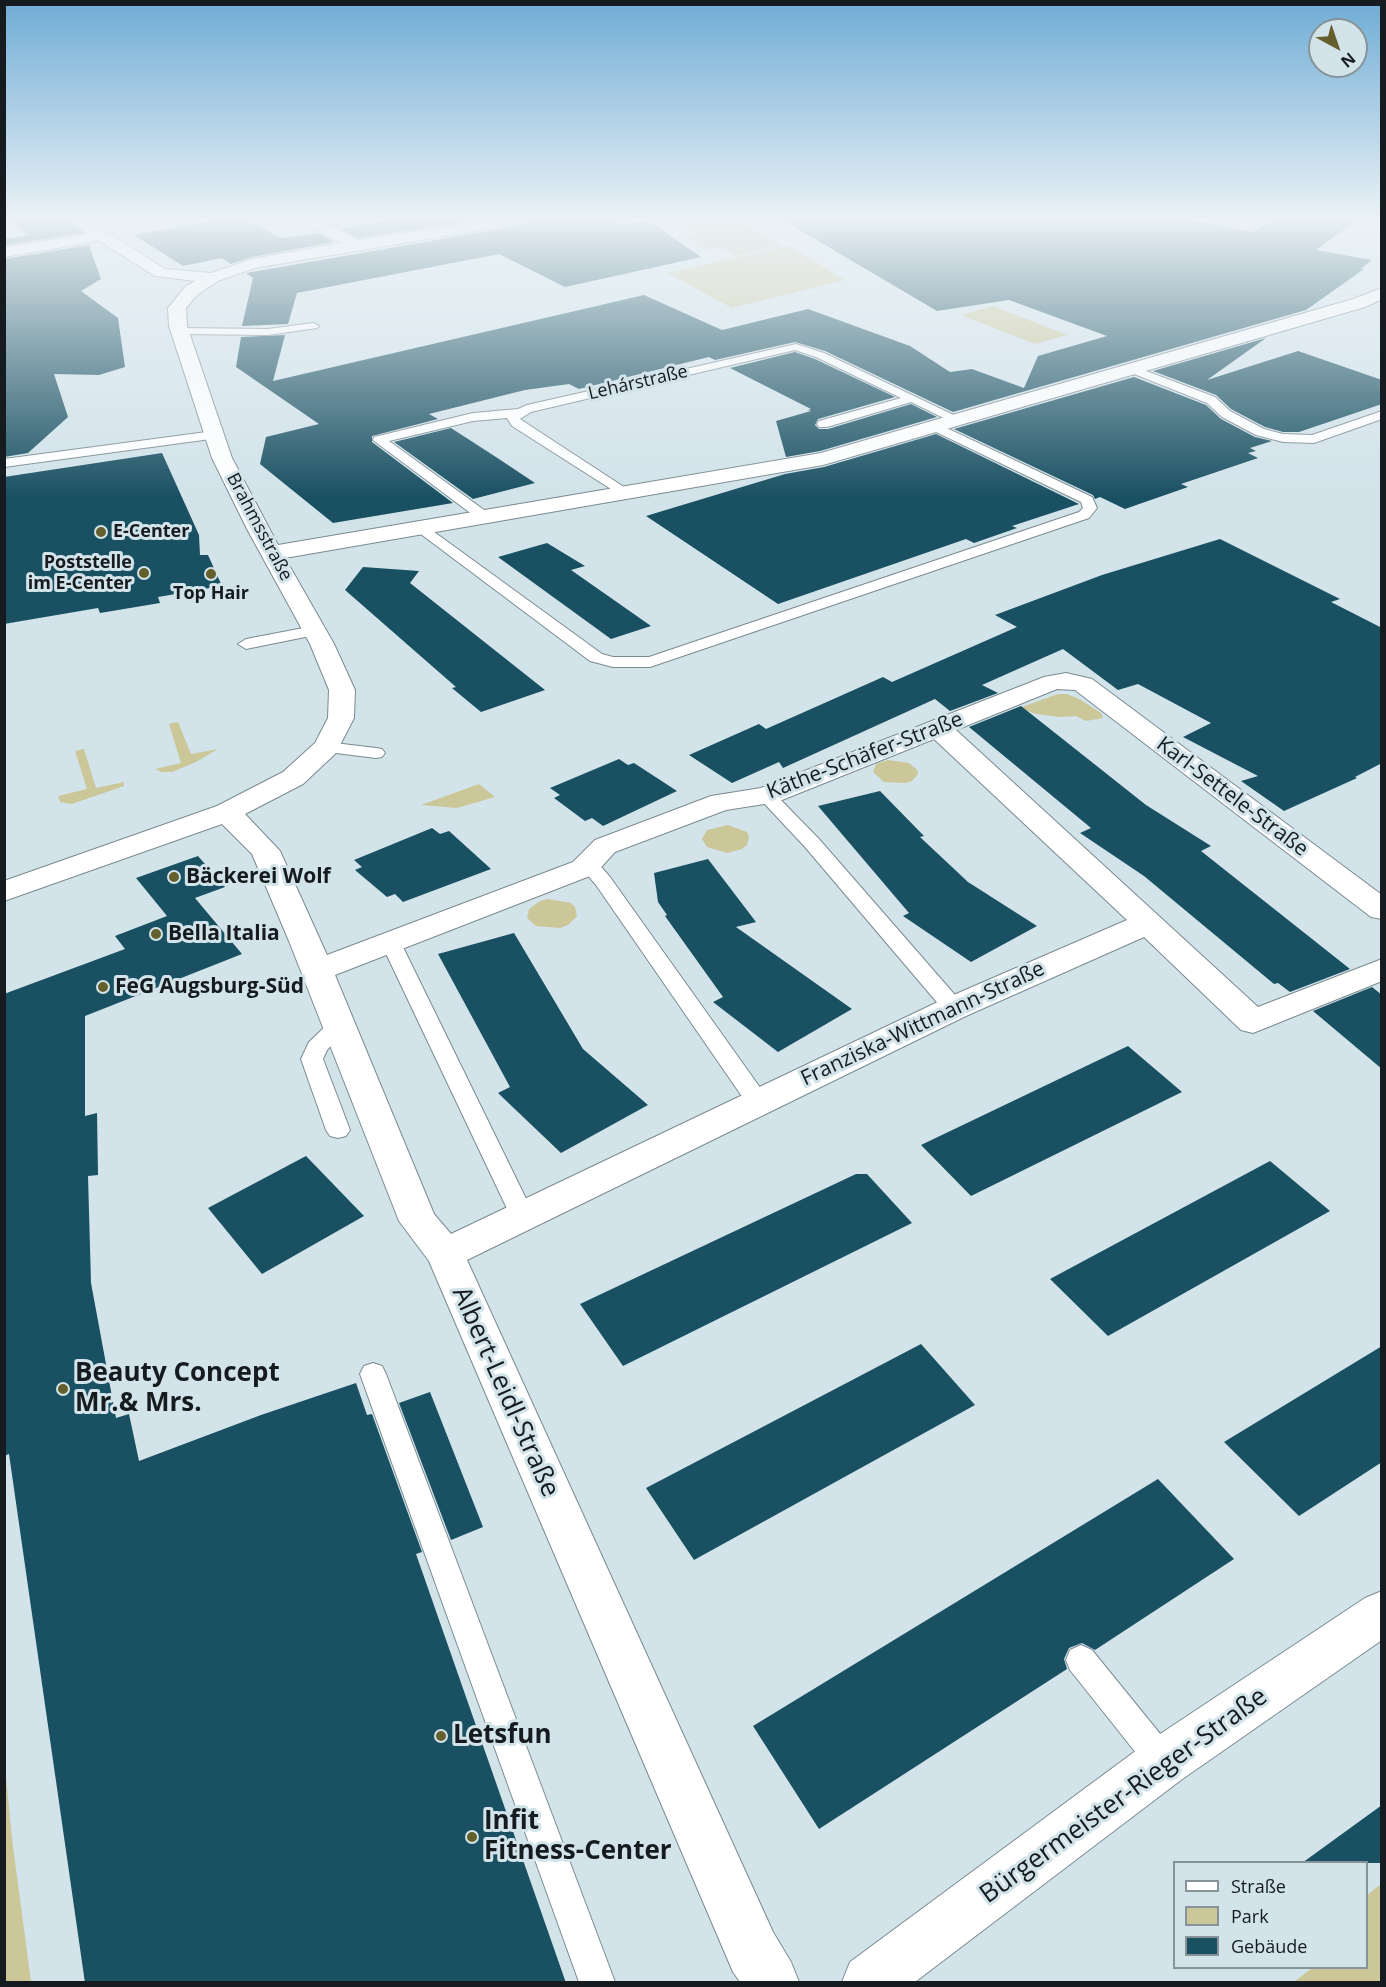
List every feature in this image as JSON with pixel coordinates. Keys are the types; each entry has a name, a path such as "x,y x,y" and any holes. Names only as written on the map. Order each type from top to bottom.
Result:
{"street":[{"name":"Brahmsstraße","path":"4,892 227,812 293,778 326,747 341,718 342,690 314,631 222,458 181,337 178,312"},
{"path":"273,553 823,459 1330,312"},
{"name":"Käthe-Schäfer-Straße","path":"317,970 589,865 605,846 721,802 767,796 1053,682 1066,681 1083,684"},
{"name":"Karl-Settele-Straße","path":"1083,684 1382,910"},
{"path":"938,728 1253,1022 1382,969"},
{"name":"Albert-Leidl-Straße","path":"227,812 265,851 317,970 418,1221 445,1254 753,1952 771,1983"},
{"name":"Franziska-Wittmann-Straße","path":"445,1254 954,1008 1148,922"},
{"name":"Bürgermeister-Rieger-Straße","path":"870,1983 1163,1762 1382,1613"}],"lane":[{"path":"181,337 267,332 313,326"},
{"path":"181,337 288,341"},
{"name":"Lehárstraße","path":"486,518 380,440 473,417 518,413 527,409 796,347 820,355 958,420"},
{"path":"1133,370 1211,400 1235,418 1260,432 1283,438 1300,440 1314,438 1382,416"},
{"path":"823,424 912,398"},
{"path":"518,413 513,418 516,423 625,494"},
{"path":"421,529 596,658 613,662 650,662 1084,515 1090,508 1088,500 936,427"},
{"path":"4,463 214,435"},
{"path":"246,644 314,631"},
{"path":"326,747 376,753"},
{"path":"767,796 812,843 954,1008"},
{"path":"589,865 603,881 758,1102"},
{"path":"391,943 523,1217"},
{"path":"338,1027 317,1047 312,1059 338,1130"},
{"path":"373,1374 597,1983"},
{"path":"1081,1660 1163,1762"}],"green space":[{"path":"973,312 1008,312 1067,335 1035,344 961,315"},
{"path":"1058,694 1067,694 1081,700 1101,713 1103,718 1086,721 1076,716 1059,717 1036,714 1019,708"},
{"path":"178,722 191,754 218,749 172,772 162,772 155,769 181,763 169,724"},
{"path":"84,749 96,788 124,782 124,786 72,804 60,802 58,796 87,789 75,751"},
{"path":"888,760 909,763 918,774 912,781 906,783 884,782 873,772 876,764"},
{"path":"479,784 495,797 457,808 421,805"},
{"path":"728,825 747,832 749,837 747,845 742,849 727,853 707,847 702,839 707,830"},
{"path":"548,899 571,903 575,907 577,916 568,925 560,928 536,926 527,918 529,909 540,901"},
{"path":"5,1767 12,1839 31,1982 5,1982"},
{"path":"1381,1884 1381,1982 1294,1982 1311,1969 1368,1969 1368,1894"}],"building":[{"path":"4,312 109,312 118,318 125,367 99,375 54,374 68,417 28,453 4,457"},
{"path":"245,312 292,312 288,324 242,326"},
{"path":"572,312 681,312 722,330 797,312 816,312 910,346 950,372 972,369 1024,388 1038,356 1107,336 1041,312 1300,312 953,412 825,351 795,342 715,360 709,357 579,389 569,384 525,390 429,414 438,419 372,436 372,442 453,503 333,523 260,464 266,437 319,424 236,367 241,337 285,335 273,381"},
{"path":"1266,338 1207,380 1298,351 1382,380 1382,404 1299,432 1283,432 1265,427 1231,409 1216,395 1153,371"},
{"path":"795,352 815,359 895,397 818,419 815,425 819,429 828,429 911,404 937,417 820,451 786,457 776,421 811,411 808,410 811,409 730,368"},
{"path":"1134,377 1206,405 1221,419 1255,437 1272,441 1250,448 1256,451 1248,453 1258,458 1181,484 1188,487 1125,509 1100,497 1095,499 1093,495 954,429"},
{"path":"451,428 535,483 473,499 394,442"},
{"path":"936,434 1079,504 1012,526 1017,528 974,543 966,539 778,604 646,516 785,474 824,467"},
{"name":"E-Center","path":"162,453 199,535 200,555 208,555 222,586 158,597 160,603 100,613 98,608 4,624 4,477"},
{"path":"1220,539 1340,599 1331,602 1382,628 1382,763 1355,777 1357,778 1284,811 1241,781 1258,776 1183,737 1211,723 1138,684 1118,690 1063,649 982,685 998,693 950,711 935,699 783,768 779,762 732,783 689,755 759,724 766,729 883,677 892,682 1017,627 995,615 1102,575"},
{"path":"547,543 585,566 571,570 651,626 611,639 498,557"},
{"path":"363,567 419,571 410,583 545,690 481,712 452,688 456,687 345,590"},
{"path":"1021,706 1146,805 1211,846 1201,851 1350,969 1290,992 1278,983 1274,984 1144,876 1080,833 1091,828 969,727"},
{"path":"619,759 628,765 634,763 677,791 603,826 592,818 585,821 554,798 560,795 550,788"},
{"path":"880,791 924,836 920,837 968,882 1037,926 971,962 903,916 909,913 818,806"},
{"path":"432,828 440,834 449,831 491,869 403,902 395,894 387,897 355,870 362,867 354,860"},
{"path":"198,856 225,887 195,898 242,954 85,1016 85,1116 97,1113 98,1175 88,1176 91,1283 116,1418 129,1414 139,1461 261,1415 356,1383 367,1415 372,1414 422,1552 416,1554 566,1983 85,1983 9,1454 4,1456 4,994 125,949 115,936 167,916 136,878"},
{"path":"708,859 756,922 736,927 852,1009 778,1052 713,1002 723,997 665,916 667,915 658,902 654,873"},
{"path":"514,933 583,1049 648,1105 561,1153 498,1093 510,1087 438,954"},
{"path":"1372,987 1382,995 1382,1069 1313,1011"},
{"path":"1128,1046 1182,1092 971,1196 921,1145"},
{"path":"306,1156 364,1216 262,1274 208,1208"},
{"path":"1270,1161 1330,1211 1108,1336 1050,1279"},
{"path":"856,1174 867,1174 912,1223 623,1366 580,1304"},
{"path":"921,1344 975,1405 694,1560 646,1488"},
{"path":"1382,1346 1382,1462 1299,1516 1224,1442"},
{"path":"430,1392 483,1527 451,1540 399,1403"},
{"path":"1158,1479 1234,1559 1095,1650 1082,1643 1069,1648 1064,1659 1067,1669 819,1829 753,1726"},
{"path":"1382,1805 1382,1863 1305,1861"}],"place":[{"name":"E-Center","path":"101,532"},
{"name":"Poststelle im E-Center","path":"144,573"},
{"name":"Top Hair","path":"211,574"},
{"name":"Bäckerei Wolf","path":"174,877"},
{"name":"Bella Italia","path":"156,934"},
{"name":"FeG Augsburg-Süd","path":"103,987"},
{"name":"Beauty Concept Mr.& Mrs.","path":"63,1389"},
{"name":"Letsfun","path":"441,1736"},
{"name":"Infit Fitness-Center","path":"472,1837"}]}
